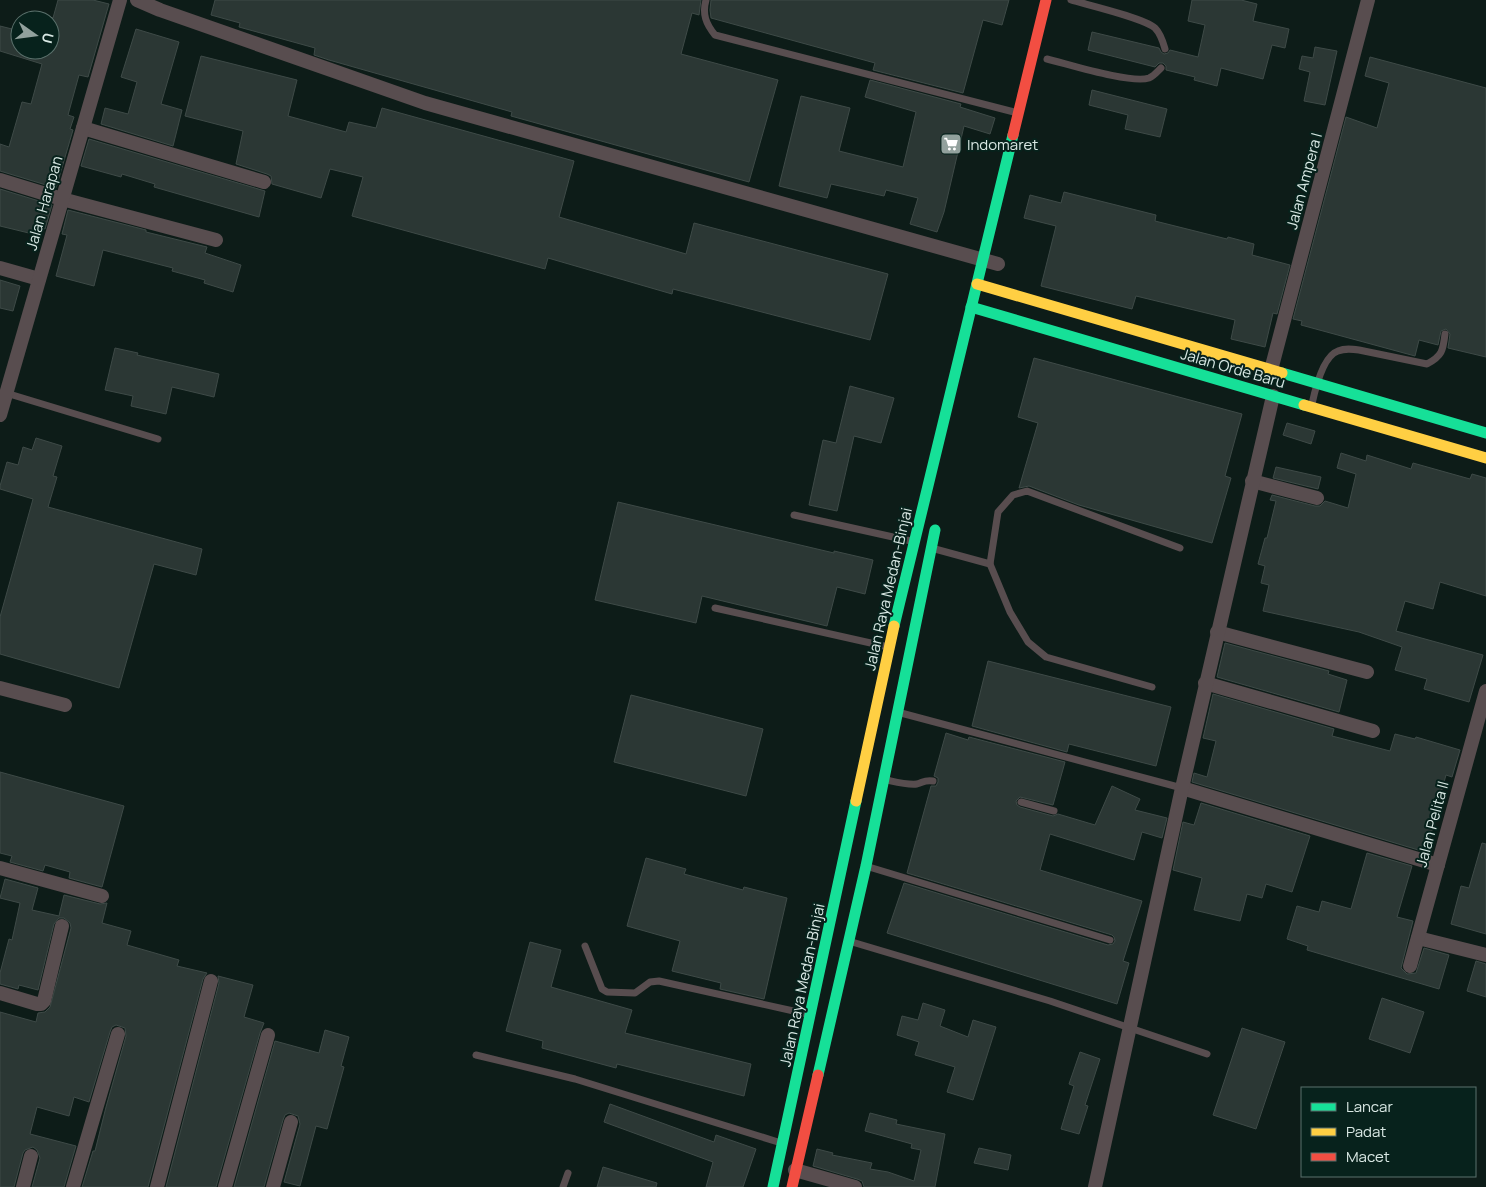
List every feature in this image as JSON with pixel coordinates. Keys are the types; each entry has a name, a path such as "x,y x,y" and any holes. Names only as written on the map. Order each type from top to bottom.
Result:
{"main road":[{"name":"Jalan Raya Medan-Binjai","path":"792,1187 821,1017 889,648 1017,113 1046,0"},
{"name":"Jalan Orde Baru","path":"976,284 1486,433"},
{"name":"Jalan Orde Baru","path":"971,307 993,288"},
{"name":"Jalan Orde Baru","path":"993,288 1273,396 1486,458"},
{"name":"Jalan Raya Medan-Binjai","path":"775,1187 783,1144 821,1017 849,941 937,520"}],"street":[{"name":"Jalan Harapan","path":"0,416 120,0"},
{"path":"137,0 157,5 425,103 982,260 993,288"},
{"name":"Jalan Ampera I","path":"1271,370 1368,0"},
{"path":"83,128 264,182"},
{"path":"0,180 62,199 216,240"},
{"path":"0,268 39,279"},
{"path":"1095,1187 1205,683 1273,396"},
{"path":"1252,481 1317,498"},
{"path":"1217,632 1367,672"},
{"path":"1205,683 1373,731"},
{"path":"0,688 65,705"},
{"name":"Jalan Pelita II","path":"1410,966 1486,691"},
{"path":"1182,788 1438,865"},
{"path":"0,868 102,896"},
{"path":"0,993 37,1004 44,1001 62,926"},
{"path":"1418,938 1486,955"},
{"path":"157,1187 211,981"},
{"path":"73,1187 118,1034"},
{"path":"225,1187 268,1035"},
{"path":"273,1187 291,1122"},
{"path":"23,1187 31,1156"},
{"path":"795,1170 855,1187"}],"lane":[{"path":"706,0 704,8 706,24 715,35 1017,113"},
{"path":"1071,0 1141,21 1155,28 1162,38 1165,49"},
{"path":"1047,59 1139,80 1151,78 1161,68"},
{"path":"1311,407 1317,384 1328,359 1336,351 1349,348 1427,364 1437,358 1443,350 1445,334"},
{"path":"6,393 158,439"},
{"path":"1152,688 1046,657 1028,642 1010,612 990,564 998,512 1013,494 1027,491 1180,548"},
{"path":"794,515 915,541"},
{"path":"930,548 990,564"},
{"path":"715,608 889,648"},
{"path":"898,713 1182,788"},
{"path":"884,780 909,784 918,784 924,780 933,781"},
{"path":"1022,802 1054,811"},
{"path":"866,866 1110,940"},
{"path":"849,941 1050,1001 1206,1054"},
{"path":"585,946 602,989 607,992 635,993 650,982 659,982 821,1017"},
{"path":"476,1055 575,1079 783,1144"},
{"path":"563,1187 568,1173"}],"building":[{"path":"58,0 93,0 109,4 88,77 79,75 68,115 74,117 70,129 73,130 56,188 0,171 0,144 9,147 22,102 31,104 42,64 29,60 60,60 60,10 55,10"},
{"path":"215,0 701,0 699,15 692,13 681,54 778,80 749,182 511,116 512,112 314,55 315,48 239,27 240,23 211,15"},
{"path":"711,0 1009,0 1002,25 983,20 963,93 873,70 875,63 711,18"},
{"path":"1192,0 1241,0 1257,4 1253,21 1289,29 1285,48 1272,45 1263,79 1221,68 1217,86 1194,80 1195,77 1166,70 1166,66 1163,63 1159,63 1155,67 1088,50 1092,32 1159,48 1164,54 1170,50 1198,57 1205,25 1188,21"},
{"path":"0,26 10,28 10,54 0,51"},
{"path":"136,29 179,42 161,104 182,110 173,146 101,124 105,108 128,114 137,82 121,77"},
{"path":"1315,47 1337,51 1325,105 1304,101 1310,72 1299,69 1302,56 1313,58"},
{"path":"201,56 297,80 288,116 346,132 349,122 376,128 382,108 574,161 559,217 686,254 694,223 888,274 870,340 673,289 672,294 548,258 545,269 352,216 363,177 330,169 321,198 272,184 271,176 236,164 243,131 185,116"},
{"path":"1370,57 1486,88 1486,357 1448,348 1450,334 1446,329 1441,331 1438,345 1419,340 1415,356 1301,325 1302,321 1293,319 1346,117 1377,128 1389,83 1365,76"},
{"path":"870,80 961,104 960,107 995,118 990,134 964,126 944,212 937,232 910,224 918,198 886,190 884,196 831,184 827,198 779,186 801,96 850,108 839,151 903,167 916,112 865,97"},
{"path":"1092,90 1167,109 1160,137 1125,129 1128,115 1089,105"},
{"path":"89,139 265,191 259,217 154,187 155,184 122,174 121,177 81,166"},
{"path":"0,189 52,205 45,229 39,227 37,235 0,226"},
{"path":"1064,192 1156,215 1155,221 1254,244 1252,255 1290,265 1277,314 1273,313 1265,347 1231,339 1235,320 1136,296 1132,309 1041,286 1056,226 1024,218 1030,195 1061,203"},
{"path":"68,210 207,247 205,253 241,265 233,292 204,283 205,280 172,271 173,268 103,250 94,286 56,276 67,235 62,234"},
{"path":"0,280 20,286 13,311 0,308"},
{"path":"115,348 219,374 214,397 172,387 166,414 131,406 133,396 105,390"},
{"path":"1034,358 1242,414 1225,476 1231,478 1212,543 1079,505 1029,486 1019,488 1038,423 1018,417"},
{"path":"850,386 894,398 881,443 854,436 837,511 809,505 823,440 836,443"},
{"path":"1287,423 1315,431 1311,444 1283,435"},
{"path":"36,438 62,446 53,476 57,477 48,507 202,549 196,575 154,564 119,688 0,654 0,617 33,499 0,489 0,486 7,462 18,465 23,447 32,450"},
{"path":"1341,453 1366,461 1367,455 1411,469 1413,463 1470,479 1472,474 1486,478 1486,596 1440,582 1433,609 1405,601 1396,631 1483,655 1469,702 1424,689 1427,679 1395,670 1402,647 1359,632 1263,611 1269,585 1261,583 1265,566 1258,564 1265,538 1267,538 1276,501 1270,500 1272,495 1315,506 1320,506 1325,501 1348,508 1356,474 1337,468"},
{"path":"1276,467 1321,477 1318,489 1273,478"},
{"path":"618,502 834,553 834,551 873,560 865,594 837,587 827,626 702,596 696,623 595,600"},
{"path":"1225,643 1329,671 1328,674 1347,680 1339,712 1217,677"},
{"path":"988,661 1171,707 1156,766 1069,744 1067,752 972,726"},
{"path":"1213,694 1334,729 1332,736 1390,751 1395,734 1415,739 1416,737 1460,750 1452,777 1446,775 1436,811 1438,812 1425,852 1192,782 1194,773 1207,777 1216,741 1203,738"},
{"path":"631,695 763,729 746,796 614,762"},
{"path":"946,733 968,740 969,737 1065,762 1053,805 1020,797 1016,801 1020,807 1053,816 1058,814 1095,825 1112,786 1140,799 1135,810 1167,818 1162,838 1142,832 1134,860 1050,834 1040,870 1142,901 1123,961 1129,963 1117,1004 887,933 904,883 1108,945 1113,944 1115,941 1112,935 907,873 931,786 936,786 938,782 938,778 934,776"},
{"path":"0,772 124,806 102,887 69,878 70,872 45,865 43,871 10,862 12,856 0,853"},
{"path":"1201,803 1310,836 1292,892 1266,884 1262,898 1247,894 1240,921 1194,910 1202,878 1173,870 1183,822 1194,825"},
{"path":"1482,843 1486,844 1486,934 1451,924 1461,886 1469,888"},
{"path":"1367,853 1412,866 1397,917 1413,921 1401,968 1407,974 1416,973 1424,948 1449,955 1439,989 1307,950 1308,946 1287,939 1297,906 1319,912 1322,901 1351,909"},
{"path":"646,858 686,869 684,874 743,890 744,887 787,898 764,999 720,989 721,983 672,971 680,941 627,926"},
{"path":"5,879 38,888 32,910 59,916 64,895 100,904 107,903 102,923 131,931 127,945 179,960 177,966 207,973 203,979 148,1187 82,1187 93,1151 95,1151 126,1036 125,1028 116,1025 112,1027 110,1032 89,1102 74,1097 69,1116 37,1107 30,1134 76,1146 64,1187 32,1187 40,1158 37,1150 33,1147 25,1150 23,1153 14,1187 0,1187 0,1012 36,1022 38,1013 45,1012 50,1007 71,928 70,923 64,918 59,918 54,924 38,990 19,985 18,989 0,984 0,973 9,939 12,940 20,903 0,898"},
{"path":"530,942 561,950 551,987 632,1010 625,1033 751,1064 744,1096 617,1064 616,1068 542,1048 543,1041 506,1031"},
{"path":"1476,961 1486,964 1486,997 1467,991"},
{"path":"218,976 253,985 244,1017 264,1023 216,1187 166,1187 219,983"},
{"path":"1382,998 1424,1012 1410,1053 1369,1039"},
{"path":"923,1003 945,1010 940,1026 968,1037 973,1020 996,1027 973,1100 947,1092 955,1067 915,1055 919,1042 897,1035 902,1016 918,1020"},
{"path":"1242,1028 1285,1042 1256,1129 1213,1115"},
{"path":"325,1030 349,1037 341,1066 344,1067 327,1129 316,1126 300,1186 284,1182 300,1124 298,1116 289,1113 285,1115 283,1120 264,1187 234,1187 275,1041 319,1053"},
{"path":"1080,1052 1100,1059 1085,1105 1088,1106 1079,1134 1061,1129 1074,1086 1069,1084"},
{"path":"610,1104 714,1142 716,1135 756,1149 743,1187 706,1187 713,1162 604,1122"},
{"path":"870,1113 897,1120 896,1124 945,1134 935,1187 864,1187 862,1181 813,1166 817,1149 833,1153 832,1155 872,1163 870,1169 888,1172 914,1181 921,1150 911,1148 912,1144 865,1131"},
{"path":"979,1148 1011,1155 1008,1170 974,1163"},
{"path":"603,1167 657,1183 656,1187 597,1187"}],"traffic: fast":[{"path":"894,626 1013,135"},
{"path":"971,307 1304,405"},
{"path":"1282,373 1486,433"},
{"path":"818,1075 866,866 935,530"},
{"path":"773,1187 856,801"}],"traffic: slow":[{"path":"977,284 1282,373"},
{"path":"1304,405 1486,458"},
{"path":"856,801 894,626"}],"traffic: jam":[{"path":"1013,135 1046,0"},
{"path":"792,1187 818,1075"}],"place":[{"name":"Indomaret","path":"951,144"}]}
